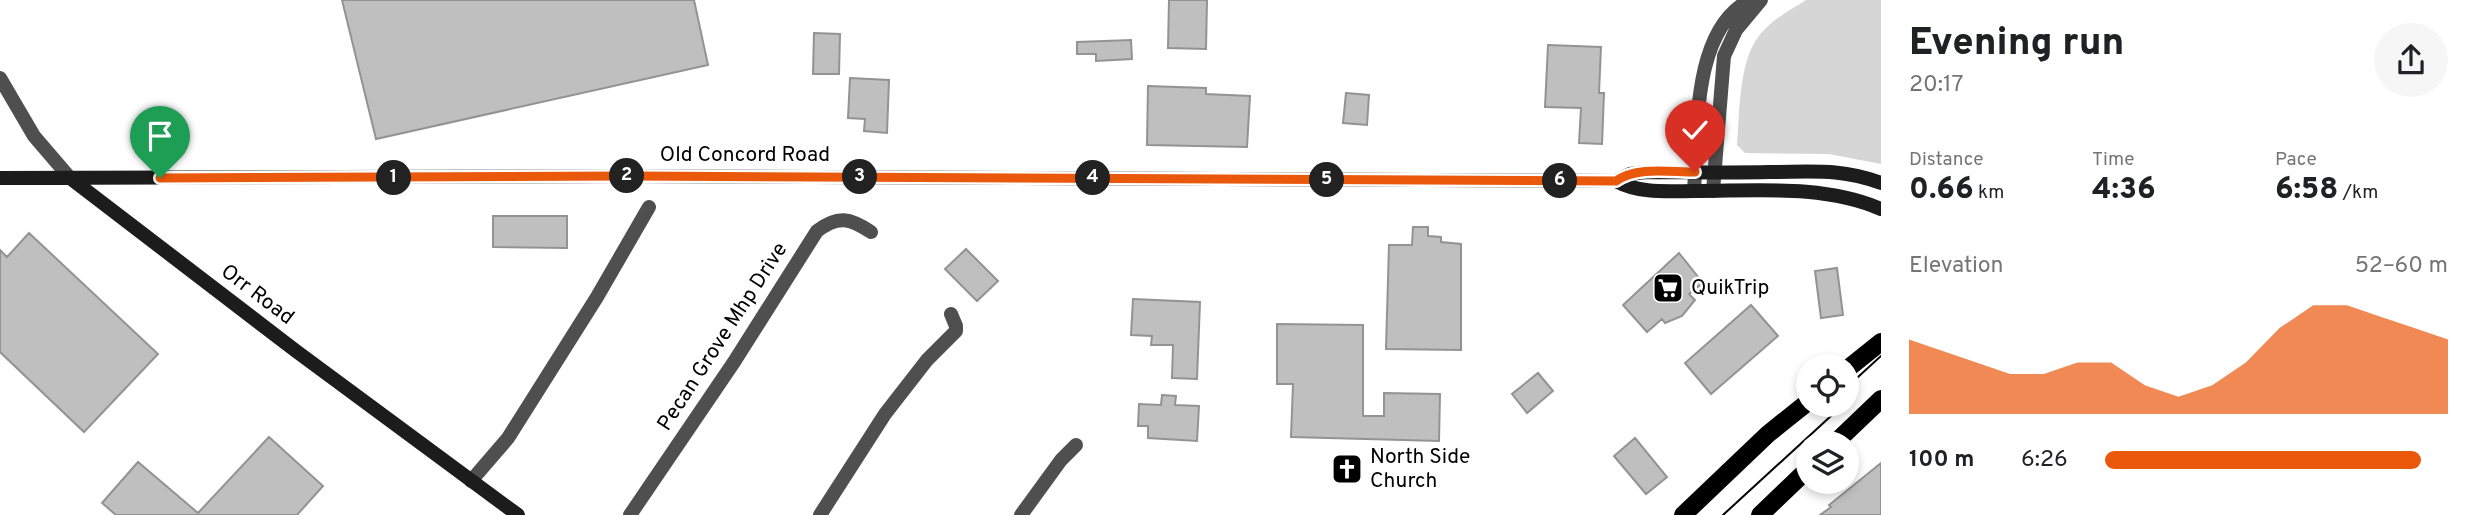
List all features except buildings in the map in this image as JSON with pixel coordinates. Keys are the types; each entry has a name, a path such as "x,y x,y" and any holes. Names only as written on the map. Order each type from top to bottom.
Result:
{"main road":[{"path":"1859,360 1881,342"},
{"path":"1848,431 1881,399"},
{"path":"1683,515 1796,412"},
{"path":"1760,515 1796,480"}],"street":[{"path":"1694,191 1702,83 1708,55 1723,25 1738,8 1750,0"},
{"path":"1713,191 1724,56 1736,30 1761,0"},
{"name":"Orr Road","path":"0,78 34,136 70,177 296,351 518,515"},
{"name":"Old Concord Road","path":"1616,181 1623,176 1637,173 1814,170 1840,172 1881,183"},
{"name":"Old Concord Road","path":"0,177 629,176 1616,181 1643,190 1825,194 1859,199 1881,209"},
{"path":"471,481 508,438 597,297 649,207"},
{"name":"Pecan Grove Mhp Drive","path":"630,515 734,362 817,231 836,220 846,219 871,232"},
{"path":"820,515 885,414 927,360 956,331 951,314"},
{"path":"1021,515 1061,460 1076,445"}],"shaded area":[{"path":"1806,0 1881,0 1881,164 1829,154 1745,153 1737,145 1742,83 1745,67 1756,40 1780,17"}],"tram line":[{"path":"1859,376 1881,356"},
{"path":"1723,515 1830,417"}],"place":[{"name":"QuikTrip","path":"1668,288"},
{"name":"North Side Church","path":"1347,469"}],"route":[{"path":"160,178 785,176 1616,181 1623,176 1637,173 1695,172"}]}
